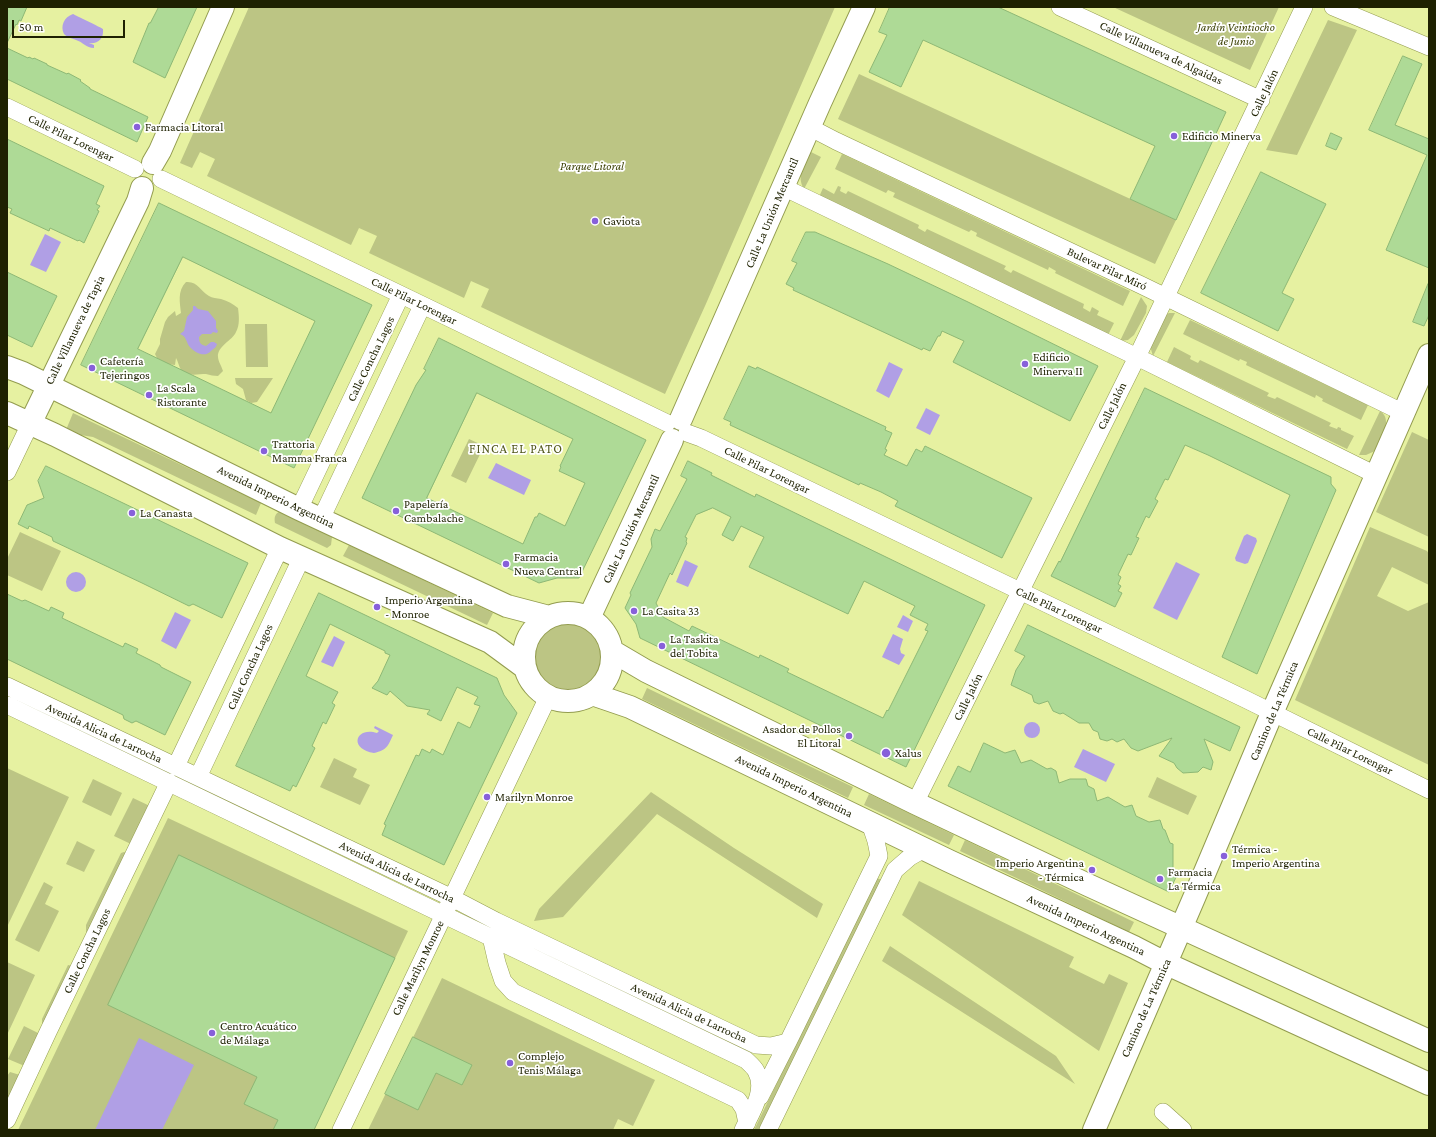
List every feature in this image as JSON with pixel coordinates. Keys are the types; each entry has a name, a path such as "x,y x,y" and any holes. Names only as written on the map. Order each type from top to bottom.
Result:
{"street":[{"name":"Calle Villanueva de Tapia","path":"7,472 138,201 148,175 223,7"},
{"name":"Calle La Unión Mercantil","path":"589,618 677,429 809,127 864,7"},
{"name":"Calle Villanueva de Algaidas","path":"1060,7 1261,100"},
{"name":"Calle Jalón","path":"915,803 1137,357 1261,100 1304,7"},
{"path":"1333,7 1429,46"},
{"name":"Calle Pilar Lorengar","path":"7,107 401,295 677,429 701,438 1429,790"},
{"name":"Bulevar Pilar Miró","path":"809,127 1404,413"},
{"path":"783,187 1376,474"},
{"name":"Calle Concha Lagos","path":"299,508 401,295"},
{"name":"Calle Concha Lagos","path":"321,519 422,306"},
{"name":"Camino de La Térmica","path":"1094,1130 1272,713 1429,355"},
{"name":"Avenida Imperio Argentina","path":"7,367 321,519 507,606 549,617"},
{"path":"7,413 62,438 280,548 490,642 524,667"},
{"name":"Calle Concha Lagos","path":"176,766 280,548"},
{"name":"Calle Concha Lagos","path":"198,777 302,557"},
{"path":"569,613 589,618 604,632 608,638 612,651 611,668 604,683 592,694 578,700 563,701 548,697 537,690 529,679 524,667 524,647 533,629 549,617 569,613"},
{"path":"612,651 646,671 915,803 1141,911 1429,1041"},
{"name":"Avenida Alicia de Larrocha","path":"7,686 756,1045 771,1046 788,1042"},
{"name":"Avenida Imperio Argentina","path":"592,694 630,707 924,849 1134,946 1165,963 1429,1084"},
{"name":"Calle Marilyn Monroe","path":"341,1130 548,697"},
{"name":"Avenida Alicia de Larrocha","path":"7,705 746,1060 756,1071 760,1086 755,1105"},
{"name":"Calle Concha Lagos","path":"7,1120 169,782"},
{"name":"Avenida Alicia de Larrocha","path":"745,1126 879,856 870,823"},
{"path":"768,1130 896,870 910,857 924,849"},
{"name":"Avenida Alicia de Larrocha","path":"491,937 503,981 513,992 738,1100 744,1109 745,1126"},
{"path":"1163,1112 1183,1130"}],"green space":[{"name":"Parque Litoral","path":"249,7 835,7 705,306 665,394 481,307 489,289 471,281 464,298 369,253 377,236 359,228 351,245 207,176 215,159 200,152 192,168 180,163"},
{"name":"Jardín Veintiocho de Junio","path":"1113,7 1279,7 1250,70"},
{"path":"1328,20 1357,30 1297,155 1266,150"},
{"path":"859,74 1176,220 1155,264 838,119"},
{"path":"809,151 821,157 804,189 801,175 803,165"},
{"path":"842,154 1130,291 1123,306 1055,273 1056,271 1049,267 1048,270 976,236 977,233 971,230 969,232 893,197 895,193 888,190 886,193 835,169"},
{"path":"838,186 841,187 840,191 846,194 848,191 919,225 918,228 925,232 927,229 1006,266 1004,269 1011,273 1013,270 1084,304 1083,308 1090,312 1092,307 1099,311 1097,315 1114,323 1108,335 819,197 823,188 834,194"},
{"path":"186,282 193,283 209,296 226,301 238,308 239,320 237,329 234,335 218,353 218,359 223,371 218,376 206,374 186,374 181,370 176,358 175,365 167,364 157,358 155,354 160,344 165,322 168,317 175,311 176,316 181,313 180,293"},
{"path":"1141,297 1147,306 1146,313 1134,335 1128,340 1120,341"},
{"path":"1169,313 1175,313 1153,356 1151,345 1153,335 1157,326"},
{"path":"1190,320 1368,405 1361,420 1322,401 1323,399 1316,395 1315,398 1246,365 1247,362 1240,359 1239,361 1183,334"},
{"path":"245,324 267,324 268,367 246,367"},
{"path":"1174,347 1191,356 1190,359 1198,363 1200,360 1269,393 1267,396 1275,399 1277,397 1331,423 1329,426 1337,429 1338,427 1341,428 1341,430 1354,436 1347,449 1167,362"},
{"path":"235,378 273,378 257,402 251,403 246,400 243,389 236,384"},
{"path":"1380,411 1384,415 1386,425 1380,441 1375,451 1366,455 1359,455"},
{"path":"73,413 261,503 256,515 93,437 74,434 66,430"},
{"path":"1412,432 1429,440 1429,537 1376,512"},
{"path":"469,439 484,446 466,483 451,476"},
{"path":"280,511 332,537 331,545 327,548 275,523 275,516"},
{"path":"1370,527 1427,551 1429,554 1429,585 1392,567 1377,596 1408,611 1429,602 1429,765 1295,700"},
{"path":"20,532 61,551 42,591 7,575 7,559"},
{"path":"349,545 493,613 487,625 343,556"},
{"path":"561,623 575,623 587,628 597,638 602,650 602,664 597,676 587,686 575,691 561,691 549,686 539,676 534,664 534,650 539,638 549,628"},
{"path":"647,688 853,787 848,798 642,699"},
{"path":"334,758 357,769 353,777 370,785 360,805 320,787"},
{"path":"7,768 69,797 7,927"},
{"path":"1157,777 1197,796 1188,815 1148,797"},
{"path":"93,779 122,793 111,816 82,802"},
{"path":"651,792 734,848 823,904 817,918 657,814 563,917 534,921 539,909"},
{"path":"869,794 954,835 949,845 864,805"},
{"path":"133,798 152,807 133,845 114,836"},
{"name":"Centro Acuático de Málaga","path":"168,818 408,931 314,1130 18,1130"},
{"path":"965,840 1134,922 1129,932 960,851"},
{"path":"77,841 95,850 84,872 66,864"},
{"path":"121,853 127,853 88,933 86,932 86,925"},
{"path":"877,878 882,880 760,1130 754,1130"},
{"path":"919,881 1074,957 1069,967 1104,984 1109,974 1128,983 1099,1051 902,915"},
{"path":"44,882 53,887 45,904 59,911 39,952 15,940"},
{"path":"890,946 1056,1056 1075,1084 882,961"},
{"path":"7,962 35,975 7,1035"},
{"path":"68,965 73,966 45,1024 42,1023 42,1019"},
{"name":"Complejo Tenis Málaga","path":"442,978 655,1080 633,1126 618,1119 613,1130 368,1130"},
{"path":"24,1026 42,1035 27,1067 8,1059"},
{"path":"10,1072 20,1075 7,1109 7,1076"}],"shaded area":[{"path":"73,14 103,29 102,36 98,42 89,43 94,45 94,48 89,47 64,34 62,28 64,22 67,17"},
{"path":"45,234 61,242 46,272 30,265"},
{"path":"193,306 198,309 208,311 216,321 217,333 213,332 211,334 202,334 199,337 200,342 203,345 206,346 211,342 217,344 215,348 206,354 200,354 194,351 189,346 185,337 180,334 184,331 187,317 193,310"},
{"path":"889,362 903,369 889,398 876,391"},
{"path":"926,408 940,415 930,435 916,428"},
{"path":"496,463 531,480 524,495 488,478"},
{"path":"1247,534 1256,538 1257,541 1248,563 1245,564 1236,561 1235,558 1244,536"},
{"path":"685,560 698,566 688,587 676,582"},
{"path":"1176,562 1200,574 1177,620 1153,608"},
{"path":"72,572 80,572 86,578 86,586 80,592 72,592 66,586 66,578"},
{"path":"175,612 191,620 176,649 161,641"},
{"path":"903,615 913,621 908,632 897,627"},
{"path":"893,634 903,639 900,649 901,653 905,655 899,665 882,657"},
{"path":"334,636 345,642 333,667 321,662"},
{"path":"1032,722 1038,724 1040,730 1038,736 1032,738 1026,736 1024,730 1026,724"},
{"path":"375,726 393,735 386,747 374,753 360,747 358,738 364,732 377,733 379,731 374,728"},
{"path":"1083,749 1115,764 1106,782 1074,767"},
{"path":"139,1038 194,1065 162,1130 95,1130"}],"building":[{"path":"7,7 27,7 21,21 19,20 17,25 16,24 7,43"},
{"path":"159,7 197,7 165,78 133,62 149,23"},
{"path":"890,7 998,7 1226,112 1176,220 1130,199 1155,146 923,40 901,87 869,72 887,35 879,32"},
{"path":"7,48 28,58 34,58 67,74 68,73 81,80 80,81 90,89 148,117 137,142 7,79"},
{"path":"1403,56 1422,64 1395,125 1429,139 1429,268 1386,250 1427,155 1369,130"},
{"path":"1331,133 1342,138 1336,150 1326,146"},
{"path":"7,139 104,186 96,204 100,206 97,210 99,211 84,243 50,228 49,231 10,213 12,209 7,207"},
{"path":"1261,172 1326,204 1282,293 1294,299 1278,331 1201,293"},
{"path":"159,203 372,305 294,468 81,365","holes":["183,257 315,321 271,413 138,349"]},
{"path":"806,232 815,232 888,264 1098,366 1070,421 953,362 964,341 942,331 930,351 923,348 922,350 793,290 794,288 786,284 797,263 792,261"},
{"path":"7,272 57,296 32,347 7,335"},
{"path":"1428,284 1429,315 1424,326 1413,322"},
{"path":"439,338 646,440 579,578 557,578 539,583 362,498 416,385 426,370 424,369","holes":["477,393 573,439 559,471 585,483 565,526 539,513 537,517 535,517 523,544 427,498"]},
{"path":"749,366 756,369 757,367 886,427 885,430 892,433 884,455 907,466 916,449 922,452 925,446 1032,498 1002,558 895,506 898,501 881,492 860,483 859,485 730,425 731,422 724,419"},
{"path":"1145,388 1331,477 1331,484 1336,490 1257,674 1222,657 1290,495 1208,455 1185,445 1168,480 1165,479 1155,499 1158,501 1149,518 1146,516 1136,537 1139,538 1131,555 1128,554 1118,575 1121,577 1118,584 1121,586 1118,591 1122,593 1115,607 1051,576 1059,561 1060,562"},
{"path":"688,461 712,473 711,475 755,497 756,494 985,605 906,767 640,638 636,624 625,608 631,595 630,593 652,547 651,539 655,529 660,531 687,479 681,476","holes":["713,508 731,517 722,535 733,541 741,526 764,537 749,567 848,614 864,581 915,606 910,615 928,624 925,630 928,631 888,711 887,710 883,718 787,672 789,669 760,655 759,658 692,626 689,631 663,617 656,603 670,573 672,575 687,543 687,538 685,537 696,515"]},
{"path":"46,466 248,563 222,618 193,604 189,606 53,541 52,537 29,526 28,529 18,524 27,505 44,498 38,481"},
{"path":"319,593 497,678 504,695 517,713 444,865 382,835 386,825 384,824 416,755 419,756 422,749 430,753 432,749 443,755 458,722 470,728 480,706 474,704 478,697 457,687 441,721 427,714 430,710 407,706 390,691 387,695 372,688 378,681 390,655 385,653 385,651 330,624 306,676 338,692 332,703 335,705 326,724 323,722 312,746 315,748 296,787 293,785 290,791 236,766"},
{"path":"7,594 49,611 51,607 64,613 62,618 123,647 125,643 138,649 136,653 191,682 165,735 136,721 132,723 124,719 123,715 7,659"},
{"path":"1028,625 1240,727 1230,751 1204,739 1213,762 1211,770 1203,767 1198,772 1183,773 1174,763 1159,756 1172,738 1138,751 1131,748 1124,739 1117,742 1112,739 1107,741 1100,739 1098,732 1093,730 1089,723 1079,723 1063,713 1060,714 1053,711 1048,701 1039,704 1034,702 1032,695 1011,685 1016,670 1025,656 1015,651"},
{"path":"984,743 1005,753 1015,750 1021,763 1031,760 1047,769 1051,768 1056,771 1059,783 1070,779 1086,779 1088,786 1094,789 1097,801 1108,797 1125,807 1132,805 1136,816 1149,822 1160,820 1170,843 1173,844 1173,871 1178,873 1169,892 948,786 958,766 970,772"},
{"path":"179,855 395,958 314,1130 273,1130 278,1120 244,1104 257,1077 108,1005"},
{"path":"413,1037 472,1065 462,1085 436,1073 418,1110 385,1094"}],"place":[{"name":"Farmacia Litoral","path":"137,127"},
{"name":"Edificio Minerva","path":"1174,136"},
{"name":"Gaviota","path":"595,221"},
{"name":"Edificio Minerva II","path":"1025,364"},
{"name":"Cafetería Tejeringos","path":"92,368"},
{"name":"La Scala Ristorante","path":"149,395"},
{"name":"Trattoria Mamma Franca","path":"264,451"},
{"name":"Papelería Cambalache","path":"396,511"},
{"name":"La Canasta","path":"132,513"},
{"name":"Farmacia Nueva Central","path":"506,564"},
{"name":"Imperio Argentina - Monroe","path":"377,607"},
{"name":"La Casita 33","path":"634,611"},
{"name":"La Taskita del Tobita","path":"662,646"},
{"name":"Asador de Pollos El Litoral","path":"849,736"},
{"name":"Xalus","path":"886,753"},
{"name":"Marilyn Monroe","path":"487,797"},
{"name":"Térmica - Imperio Argentina","path":"1224,856"},
{"name":"Imperio Argentina - Térmica","path":"1092,870"},
{"name":"Farmacia La Térmica","path":"1160,879"},
{"name":"Centro Acuático de Málaga","path":"212,1033"},
{"name":"Complejo Tenis Málaga","path":"510,1063"}],"district":[{"name":"FINCA EL PATO","path":"516,449"}]}
